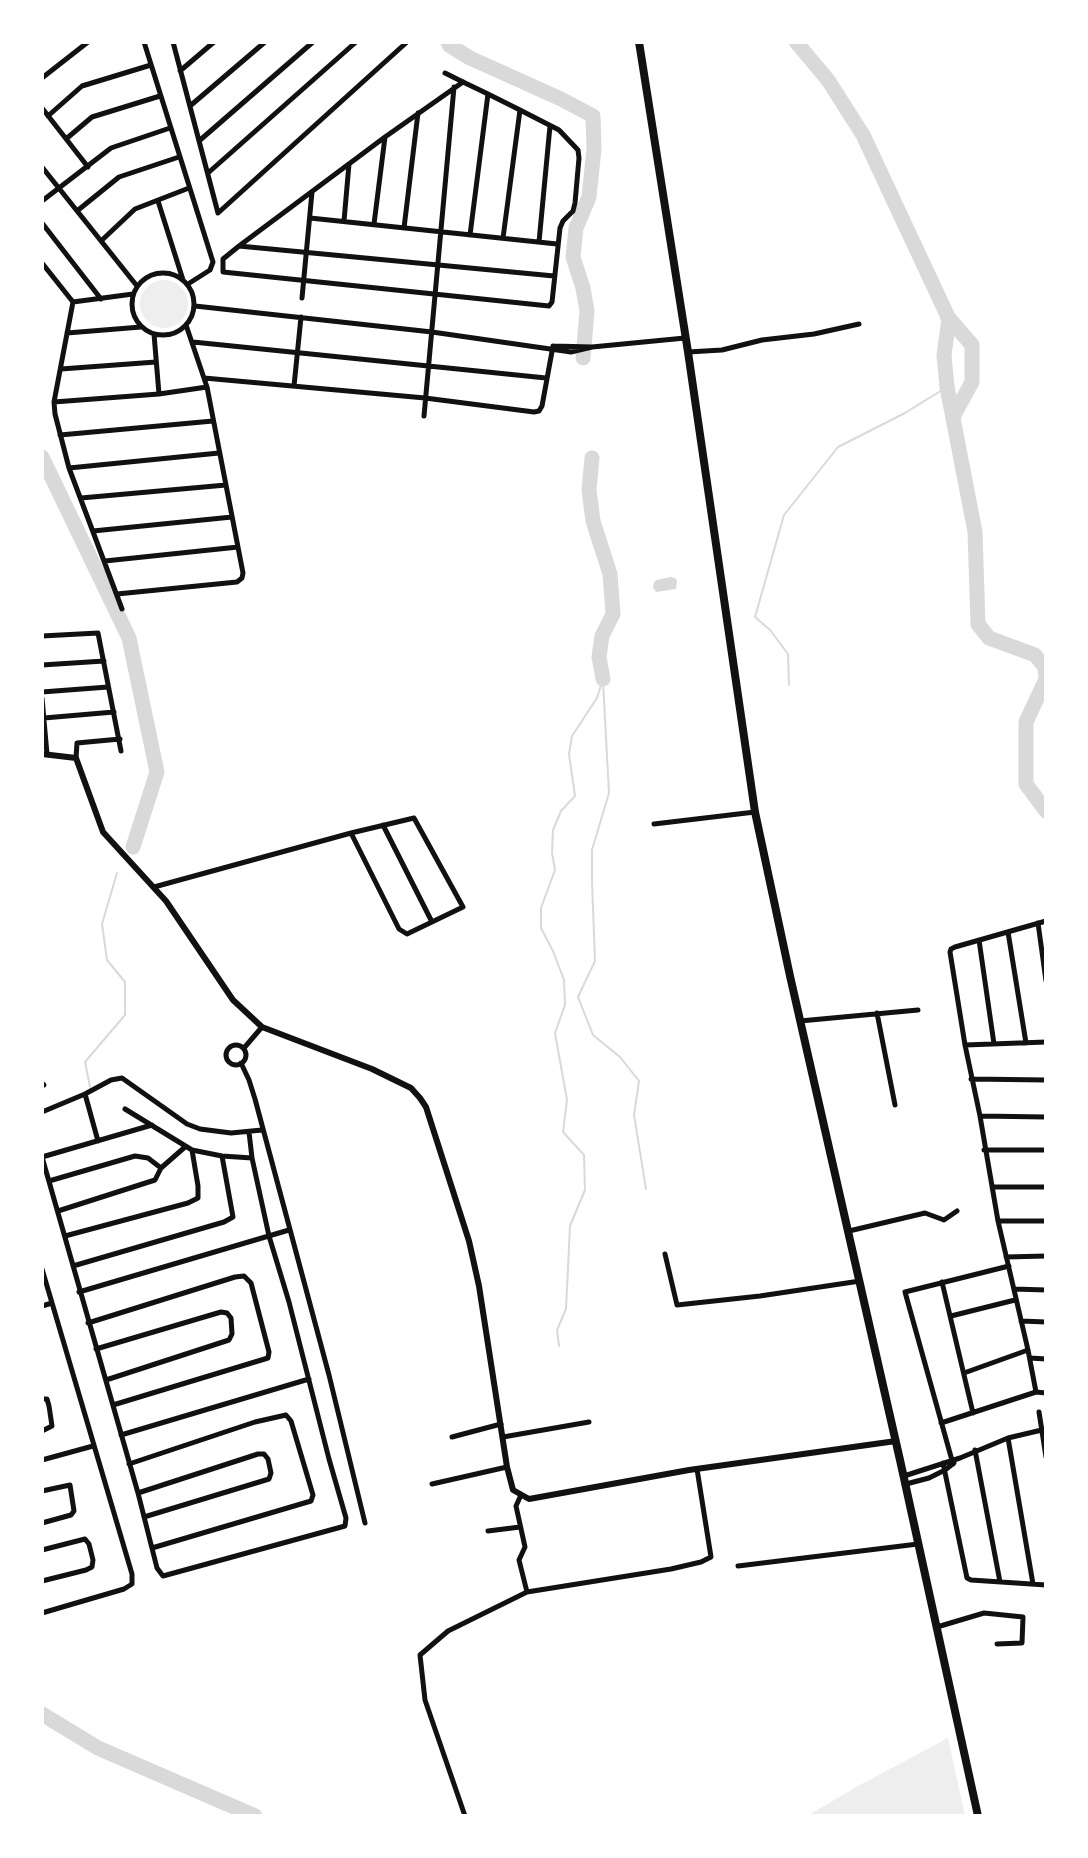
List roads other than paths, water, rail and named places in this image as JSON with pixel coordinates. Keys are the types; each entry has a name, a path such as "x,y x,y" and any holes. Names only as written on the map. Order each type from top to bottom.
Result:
{"main road":[{"path":"638,42 688,352 755,812 978,1816"}],"street":[{"path":"42,78 88,42"},
{"path":"144,42 213,262 210,270 185,282"},
{"path":"173,42 218,213 407,42"},
{"path":"180,71 214,42"},
{"path":"190,106 265,42"},
{"path":"199,141 313,42"},
{"path":"208,173 356,42"},
{"path":"48,116 82,86 151,65"},
{"path":"445,73 560,130 578,150 575,204 573,211 563,221 560,228 552,302 549,306 435,296 223,272 223,259 239,246 463,82"},
{"path":"424,416 454,87"},
{"path":"470,235 488,94"},
{"path":"66,139 92,117 160,96"},
{"path":"42,108 88,167"},
{"path":"503,238 520,110"},
{"path":"404,228 418,113"},
{"path":"539,242 550,126"},
{"path":"42,201 111,148 170,128"},
{"path":"374,225 385,137"},
{"path":"77,211 119,177 179,157"},
{"path":"344,221 349,164"},
{"path":"42,167 137,286"},
{"path":"101,241 135,209 189,188"},
{"path":"302,298 312,192"},
{"path":"158,201 185,282 192,291 195,306 191,320 177,333 166,336 154,334 141,327 132,312 133,294 137,286 154,274 164,273 174,275 185,282"},
{"path":"310,218 557,244"},
{"path":"42,223 101,299"},
{"path":"239,246 554,276"},
{"path":"42,263 73,302 54,402 55,414 69,468 122,609"},
{"path":"73,302 133,294"},
{"path":"195,306 553,348 584,348 685,338"},
{"path":"294,386 301,317"},
{"path":"688,352 722,350 762,340 803,336 859,324"},
{"path":"117,594 237,582 242,579 243,573 207,387 186,325"},
{"path":"67,333 141,327"},
{"path":"154,334 159,394"},
{"path":"193,342 546,378"},
{"path":"204,378 425,398 534,412 539,411 542,406 553,348"},
{"path":"61,369 156,362"},
{"path":"54,402 159,394 207,387"},
{"path":"60,435 213,421"},
{"path":"69,468 219,453"},
{"path":"81,498 226,485"},
{"path":"93,531 232,517"},
{"path":"105,561 238,547"},
{"path":"42,636 98,633 121,751"},
{"path":"42,665 104,661"},
{"path":"42,692 108,687"},
{"path":"42,698 44,754 76,758"},
{"path":"44,718 114,712"},
{"path":"120,739 77,743 76,758 103,832 166,901 233,1000 262,1027 372,1069 411,1088 426,1107 469,1241 479,1286 507,1467 513,1490 529,1499 697,1469 896,1441"},
{"path":"654,824 755,812"},
{"path":"154,887 351,833 414,818 463,907 407,934 399,929 351,833"},
{"path":"383,825 432,922"},
{"path":"1036,1392 984,1150 980,1116 964,1045 950,952 955,946 1046,921"},
{"path":"1038,923 1046,981"},
{"path":"1008,932 1026,1043"},
{"path":"979,940 994,1044"},
{"path":"800,1021 918,1010"},
{"path":"877,1013 895,1105"},
{"path":"243,1048 262,1027"},
{"path":"964,1045 1046,1042"},
{"path":"232,1045 239,1045 243,1048 246,1056 241,1063 236,1065 229,1063 226,1053 232,1045"},
{"path":"241,1063 249,1080 329,1375 365,1523"},
{"path":"42,1112 111,1080 122,1078 188,1124 200,1129 216,1132 262,1130"},
{"path":"971,1079 1046,1080"},
{"path":"85,1094 98,1141"},
{"path":"124,1109 185,1147 222,1156 252,1158"},
{"path":"980,1116 1046,1117"},
{"path":"152,1125 42,1157 138,1493 157,1568 163,1576 345,1526 346,1518 269,1236 252,1158 249,1132"},
{"path":"58,1211 155,1180 161,1168 185,1147"},
{"path":"65,1236 188,1203 198,1198 192,1149"},
{"path":"984,1150 1046,1150"},
{"path":"49,1181 135,1156 148,1158 161,1168"},
{"path":"73,1266 224,1222 233,1216 222,1156"},
{"path":"992,1187 1046,1187"},
{"path":"849,1231 925,1213 944,1220 957,1211"},
{"path":"998,1221 1046,1221"},
{"path":"79,1292 289,1230"},
{"path":"665,1254 677,1305 760,1296 860,1281"},
{"path":"1006,1257 1046,1256"},
{"path":"953,1462 905,1292 1008,1266"},
{"path":"42,1269 132,1574 132,1584 124,1589 42,1613"},
{"path":"88,1323 235,1277 244,1276 251,1283 269,1352 268,1358 113,1405"},
{"path":"942,1282 973,1413"},
{"path":"1014,1289 1046,1290"},
{"path":"951,1316 1015,1300"},
{"path":"42,1306 52,1303"},
{"path":"96,1349 221,1312 227,1313 231,1318 230,1340 106,1380"},
{"path":"1021,1321 1046,1322"},
{"path":"964,1372 1028,1350"},
{"path":"1030,1358 1046,1359"},
{"path":"121,1435 309,1379"},
{"path":"941,1423 1036,1392 1046,1393"},
{"path":"42,1399 46,1399 49,1406 52,1426 42,1431"},
{"path":"1039,1412 1044,1429 1046,1457"},
{"path":"129,1464 255,1422 286,1415 291,1421 313,1495 311,1501 152,1548"},
{"path":"503,1437 590,1422"},
{"path":"452,1437 501,1424"},
{"path":"905,1480 929,1478 975,1450 1008,1438 1044,1429"},
{"path":"1008,1438 1033,1584"},
{"path":"42,1460 93,1446"},
{"path":"975,1450 1000,1582"},
{"path":"138,1493 258,1454 264,1454 268,1460 271,1473 269,1479 144,1517"},
{"path":"905,1480 943,1463 953,1462"},
{"path":"943,1463 965,1573 971,1580 1046,1585"},
{"path":"432,1484 507,1467"},
{"path":"465,1816 425,1700 420,1654 448,1631 527,1592 671,1569 701,1562 711,1557 697,1469"},
{"path":"42,1491 70,1485 74,1511 71,1515 42,1523"},
{"path":"521,1495 516,1506 525,1547 519,1560 527,1592"},
{"path":"488,1531 520,1527"},
{"path":"42,1550 85,1539 89,1544 93,1560 92,1567 86,1570 42,1581"},
{"path":"738,1566 918,1544"},
{"path":"936,1627 984,1613 1023,1617 1022,1643 997,1644"}],"waterway":[{"path":"448,42 449,45 470,58 593,116 594,149 589,197 576,228 573,257 583,288 587,311 583,358"},
{"path":"796,42 828,80 863,135 949,319 944,355 947,387 975,532 978,624 989,638 1035,655 1045,667 1046,679 1026,722 1026,784 1046,811"},
{"path":"947,316 972,345 972,382 953,417"},
{"path":"789,685 788,654 770,630 755,617 784,515 838,447 905,413 947,387"},
{"path":"42,457 129,638 157,772 133,847"},
{"path":"592,458 589,490 593,521 610,574 613,614 602,636 599,657 603,679"},
{"path":"559,1346 557,1330 566,1309 570,1226 585,1190 584,1155 563,1132 567,1100 555,1033 565,1005 564,980 541,928 541,908 555,870 552,853 553,830 561,811 575,796 569,754 572,736 597,698 603,679"},
{"path":"603,682 609,793 592,850 595,961 578,997 593,1035 620,1057 639,1081 634,1115 646,1189"},
{"path":"90,1087 85,1062 125,1015 125,982 107,960 102,924 117,873"},
{"path":"42,1714 98,1748 255,1816"}]}
